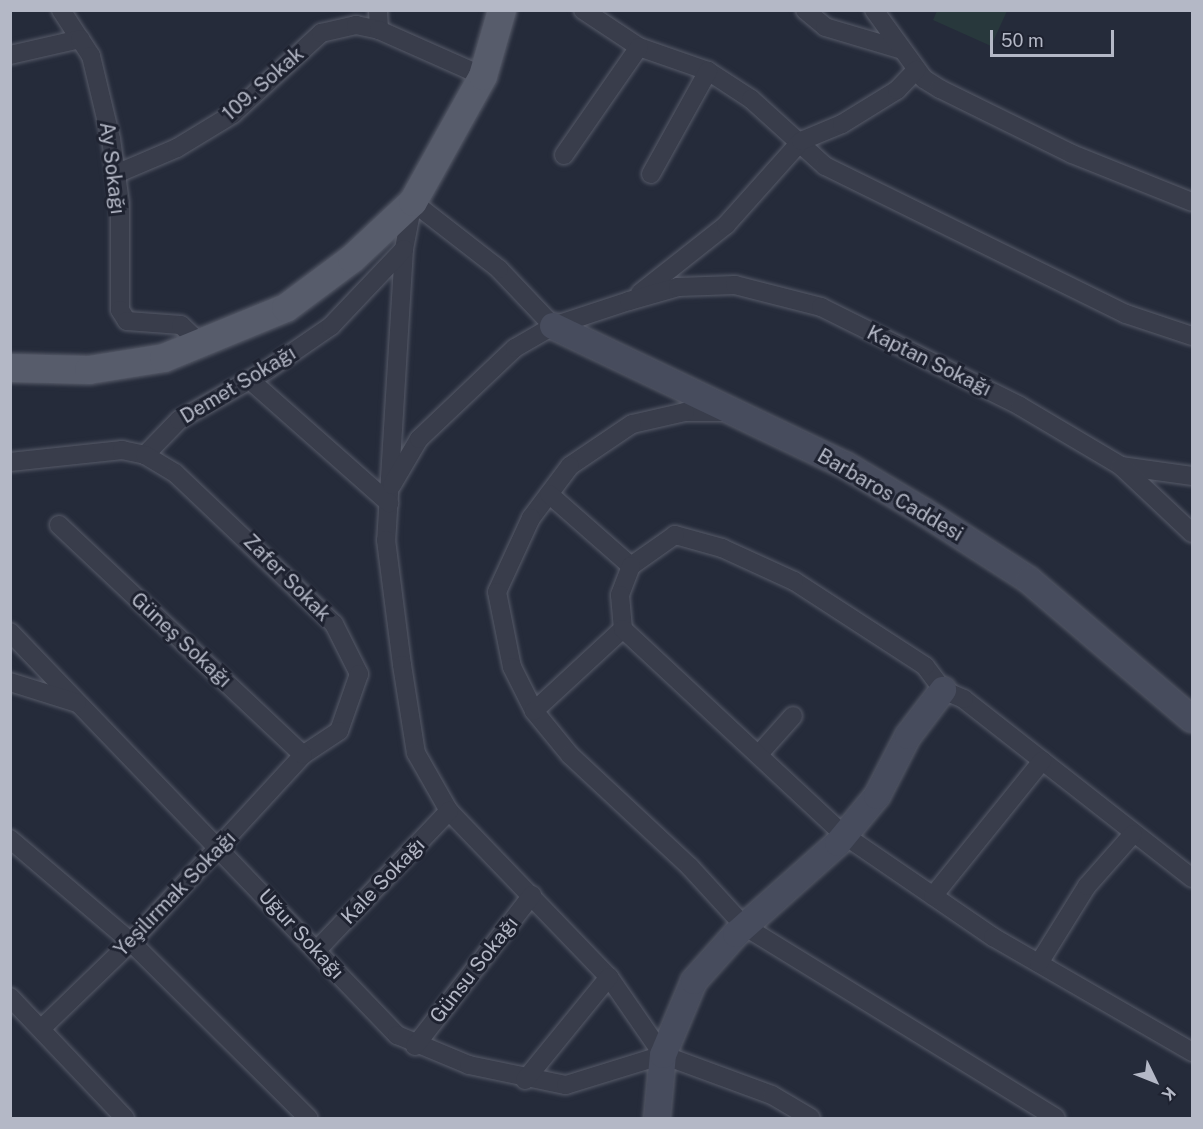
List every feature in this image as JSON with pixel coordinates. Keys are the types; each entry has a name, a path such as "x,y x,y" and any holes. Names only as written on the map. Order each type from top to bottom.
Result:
{"main road":[{"path":"10,368 89,370 203,346 286,309 352,259 412,202 483,76 502,10"}],"street":[{"name":"Ay Sokağı","path":"61,10 91,56 116,174 120,310 127,321 181,325 203,346"},
{"path":"378,10 379,30"},
{"path":"583,10 639,47 708,71 801,141 825,166 993,252 1126,314 1192,336"},
{"path":"805,10 825,27 899,49"},
{"path":"874,10 899,49 924,80 993,116 1192,202"},
{"name":"109. Sokak","path":"116,174 177,148 233,114 321,33 356,25 379,30 483,76"},
{"path":"10,55 80,39"},
{"path":"564,154 639,47"},
{"path":"629,301 726,225 801,141 879,101 916,70"},
{"path":"651,174 708,71"},
{"path":"553,326 499,268 412,202 405,249 386,540 416,753 449,811 532,895 609,978 663,1055 772,1095 812,1119"},
{"name":"Demet Sokağı","path":"145,455 179,420 250,380 332,326 405,249"},
{"name":"Kaptan Sokağı","path":"389,496 419,439 515,348 553,326 629,301 678,287 735,285 821,307 1020,406 1121,466 1192,533"},
{"name":"Barbaros Caddesi","path":"553,326 844,465 1029,580 1192,719"},
{"path":"250,380 389,496"},
{"path":"733,411 685,412 632,424 570,466 531,518 497,592 512,667 534,711 570,755 690,867 744,926 1056,1119"},
{"path":"10,462 122,450 145,455"},
{"name":"Zafer Sokak","path":"145,455 175,473 231,522 334,624 359,674 352,706 339,731 303,755"},
{"path":"1121,466 1192,476"},
{"path":"549,494 631,566"},
{"name":"Güneş Sokağı","path":"59,525 303,755"},
{"path":"1192,878 1133,834 964,699 943,690 925,666 867,626 794,581 722,548 675,535 631,566 620,595 624,629 844,835 933,896 1039,963 1192,1052"},
{"path":"534,711 624,629"},
{"name":"Uğur Sokağı","path":"10,632 220,848 397,1035 415,1046 525,1080 566,1085 663,1055"},
{"path":"10,682 81,705"},
{"path":"657,1119 663,1055 694,981 744,926 844,835 877,796 908,736 943,690"},
{"path":"759,754 794,717"},
{"name":"Yeşilırmak Sokağı","path":"42,1028 131,942 220,848 303,755"},
{"path":"933,896 1042,761"},
{"name":"Kale Sokağı","path":"317,950 449,811"},
{"path":"1039,963 1087,886 1133,834"},
{"path":"10,839 131,942 308,1119"},
{"name":"Günsu Sokağı","path":"415,1046 532,895"},
{"path":"525,1080 609,978"},
{"path":"10,997 42,1028 124,1119"}],"shaded area":[{"path":"937,10 1007,11 991,46 933,20"}]}
